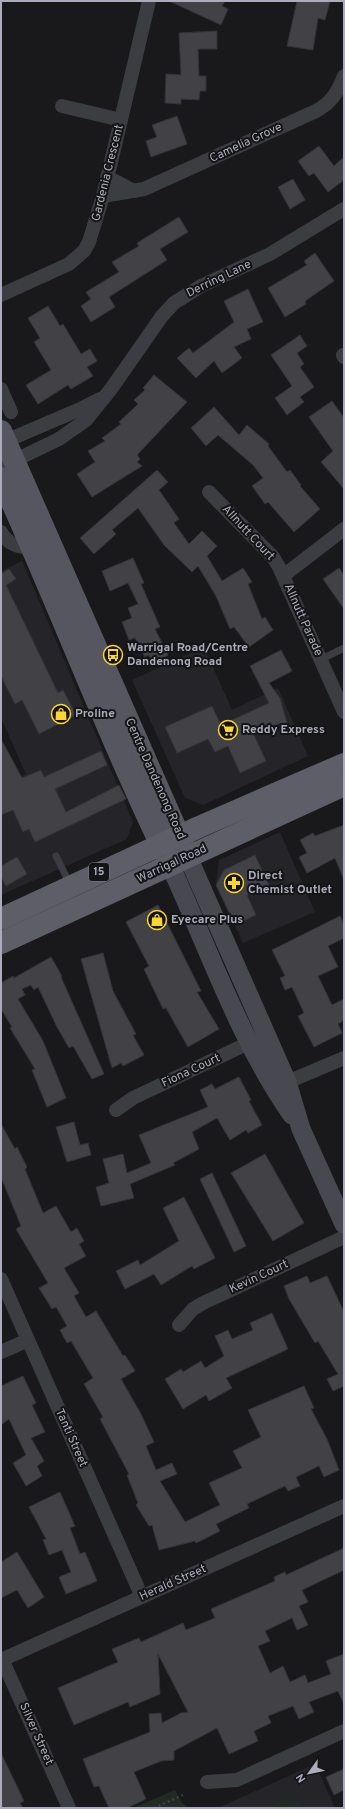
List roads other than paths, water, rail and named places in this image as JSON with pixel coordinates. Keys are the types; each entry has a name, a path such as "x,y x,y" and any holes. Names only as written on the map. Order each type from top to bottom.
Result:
{"highway":[{"name":"Warrigal Road","path":"1,919 170,840 344,764"},
{"name":"Warrigal Road","path":"1,943 344,785"}],"main road":[{"name":"Centre Dandenong Road","path":"2,438 7,464 179,861 249,1043 280,1085"},
{"name":"Centre Dandenong Road","path":"1,478 33,548 105,723 170,840"},
{"name":"Centre Dandenong Road","path":"179,861 266,1034 280,1085 344,1224"}],"street":[{"name":"Gardenia Crescent","path":"1,295 69,264 80,256 89,242 103,196 149,1"},
{"name":"Camelia Grove","path":"103,196 134,191 151,186 324,106 335,95 344,76"},
{"path":"62,106 121,120"},
{"path":"107,177 134,191"},
{"name":"Derring Lane","path":"7,464 73,431 86,420 116,382 162,316 174,302 201,286 266,256 344,209"},
{"path":"1,389 11,412"},
{"name":"Derring Lane","path":"2,438 78,410 104,397"},
{"name":"Allnutt Court","path":"209,492 272,557 283,576"},
{"name":"Allnutt Parade","path":"344,529 283,576 344,712"},
{"path":"1,532 11,544 20,548 33,548"},
{"name":"Fiona Court","path":"116,1110 133,1098 266,1034"},
{"path":"280,1085 344,1058"},
{"name":"Kevin Court","path":"179,1325 193,1309 203,1303 344,1237"},
{"name":"Tanti Street","path":"1,1279 142,1597"},
{"path":"1,1352 28,1340"},
{"name":"Herald Street","path":"2,1660 344,1506"},
{"name":"Silver Street","path":"2,1660 69,1808"},
{"path":"207,1782 237,1780 344,1732"}],"lane":[{"path":"320,660 344,648"},
{"path":"56,856 71,886"}],"place":[{"name":"Warrigal Road/Centre Dandenong Road","path":"113,655"},
{"name":"Proline","path":"61,714"},
{"name":"Reddy Express","path":"228,730"},
{"name":"Direct Chemist Outlet","path":"234,883"},
{"name":"Eyecare Plus","path":"157,920"}]}
